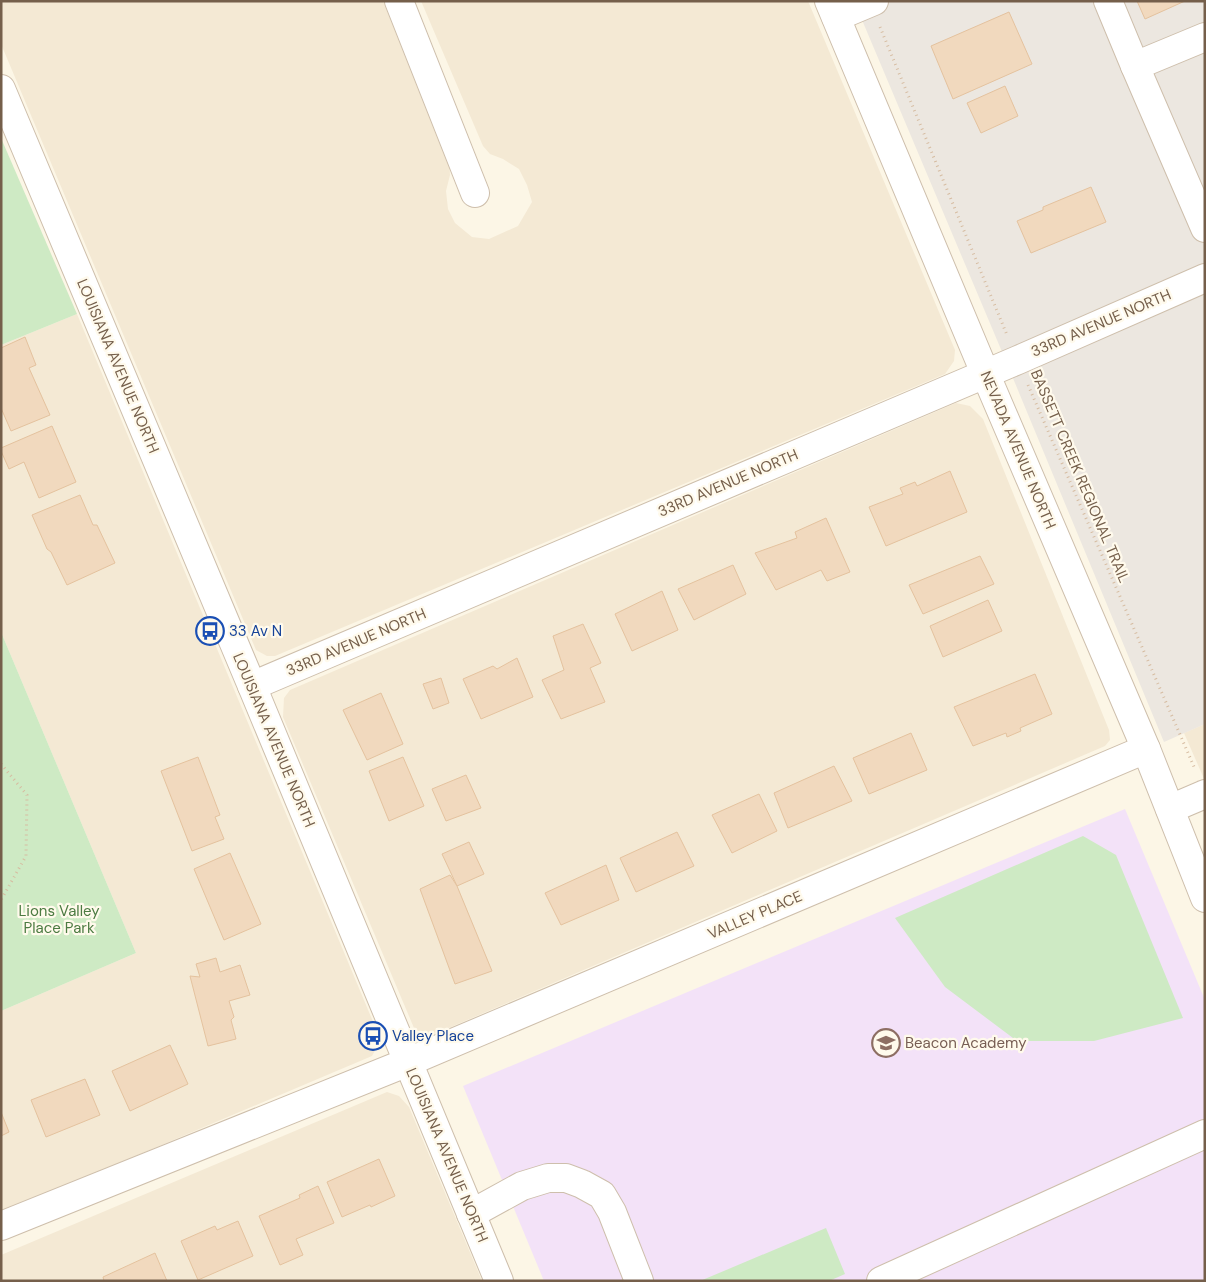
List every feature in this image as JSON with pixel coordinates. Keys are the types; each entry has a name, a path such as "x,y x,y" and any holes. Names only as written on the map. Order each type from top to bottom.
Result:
{"street":[{"path":"399,1 475,193"},
{"path":"1108,1 1202,216"},
{"path":"833,9 872,2"},
{"name":"NEVADA AVENUE NORTH","path":"833,9 985,373 1146,749 1205,898"},
{"path":"1135,66 1205,37"},
{"name":"LOUISIANA AVENUE NORTH","path":"1,89 499,1281"},
{"name":"33RD AVENUE NORTH","path":"252,686 1018,360 1205,278"},
{"name":"VALLEY PLACE","path":"1,1226 408,1062 1146,749"},
{"path":"1170,809 1201,784"},
{"path":"881,1281 920,1273 1205,1134"},
{"path":"471,1214 522,1186 548,1178 566,1178 582,1184 602,1195 612,1212 639,1281"}],"path":[{"name":"BASSETT CREEK REGIONAL TRAIL","path":"872,2 1018,360 1201,784"},
{"path":"1,764 27,795 26,856 1,900"}],"shaded area":[{"path":"1,1 383,1 449,159 450,175 446,191 448,209 455,223 472,237 489,239 518,226 532,202 527,185 519,169 503,159 490,154 483,146 421,1 808,1 955,350 954,361 945,374 275,656 267,656 256,650 1,44"},
{"path":"854,1 1205,1 1205,724 1164,742"},
{"path":"77,314 379,1036 378,1045 372,1056 1,1213 1,1011 136,953 1,632 1,345"},
{"path":"956,403 970,406 983,419 1109,730 1110,740 1105,746 430,1036 421,1035 414,1028 283,717 284,698 290,690"},
{"path":"1205,724 1205,781 1184,733"},
{"name":"Beacon Academy","path":"1125,809 1205,1000 1205,1281 544,1281 463,1086"},
{"path":"387,1092 399,1096 409,1107 482,1281 1,1281 1,1255"}],"green space":[{"path":"1,138 77,314 1,345"},
{"name":"Lions Valley Place Park","path":"1,632 136,953 1,1011"},
{"path":"1083,836 1116,855 1183,1018 1094,1041 1017,1041 945,987 895,918"},
{"path":"826,1228 845,1274 829,1281 700,1281"}],"building":[{"path":"1137,1 1185,1 1145,19"},
{"path":"1009,12 1032,64 953,99 931,46"},
{"path":"1005,86 1018,116 981,133 967,103"},
{"path":"1091,187 1106,222 1031,253 1017,221 1043,210 1043,207"},
{"path":"25,337 36,365 29,368 50,415 11,431 1,408 1,348"},
{"path":"52,426 76,482 39,498 24,462 9,469 1,448"},
{"path":"950,471 967,512 886,546 869,507 903,494 900,488 915,482 917,486"},
{"path":"80,495 93,525 97,525 115,563 67,585 51,552 47,549 32,515"},
{"path":"826,518 850,572 827,581 821,570 776,590 755,553 797,538 795,532"},
{"path":"980,556 994,584 923,614 909,585"},
{"path":"733,565 746,594 694,620 678,589"},
{"path":"662,591 678,630 632,651 615,614"},
{"path":"988,600 1002,631 943,657 930,626"},
{"path":"583,624 601,663 590,668 605,702 561,719 542,680 564,670 553,636"},
{"path":"517,658 533,697 481,719 463,679 493,666 497,669"},
{"path":"1035,674 1052,714 1020,728 1021,731 1007,737 1006,733 973,746 954,707"},
{"path":"441,678 449,703 433,709 423,684"},
{"path":"381,693 403,744 367,760 343,710"},
{"path":"911,733 927,770 869,794 853,758"},
{"path":"198,757 220,815 215,817 224,839 192,851 161,771"},
{"path":"403,757 424,806 389,821 369,771"},
{"path":"834,766 852,801 788,828 774,793"},
{"path":"466,775 481,808 446,821 432,789"},
{"path":"759,794 777,831 732,853 712,815"},
{"path":"677,832 694,866 636,892 620,858"},
{"path":"469,842 484,874 457,886 442,854"},
{"path":"230,853 261,924 224,940 194,869"},
{"path":"606,865 619,900 561,925 545,893"},
{"path":"450,875 457,886 492,971 455,984 420,889"},
{"path":"216,958 220,972 240,965 250,995 229,1001 234,1017 231,1020 236,1039 208,1046 190,976 200,977 196,964"},
{"path":"170,1045 188,1084 130,1111 112,1071"},
{"path":"85,1079 100,1115 46,1137 31,1100"},
{"path":"1,1112 9,1132 1,1136"},
{"path":"379,1159 395,1196 342,1217 327,1182"},
{"path":"318,1186 334,1223 296,1239 303,1255 280,1265 259,1216 300,1198 299,1195"},
{"path":"238,1221 253,1256 198,1280 181,1241 215,1226 217,1230"},
{"path":"155,1253 167,1281 104,1281 103,1277"}],"place":[{"name":"33 Av N","path":"210,631"},
{"name":"Valley Place","path":"373,1036"},
{"name":"Beacon Academy","path":"886,1043"}]}
